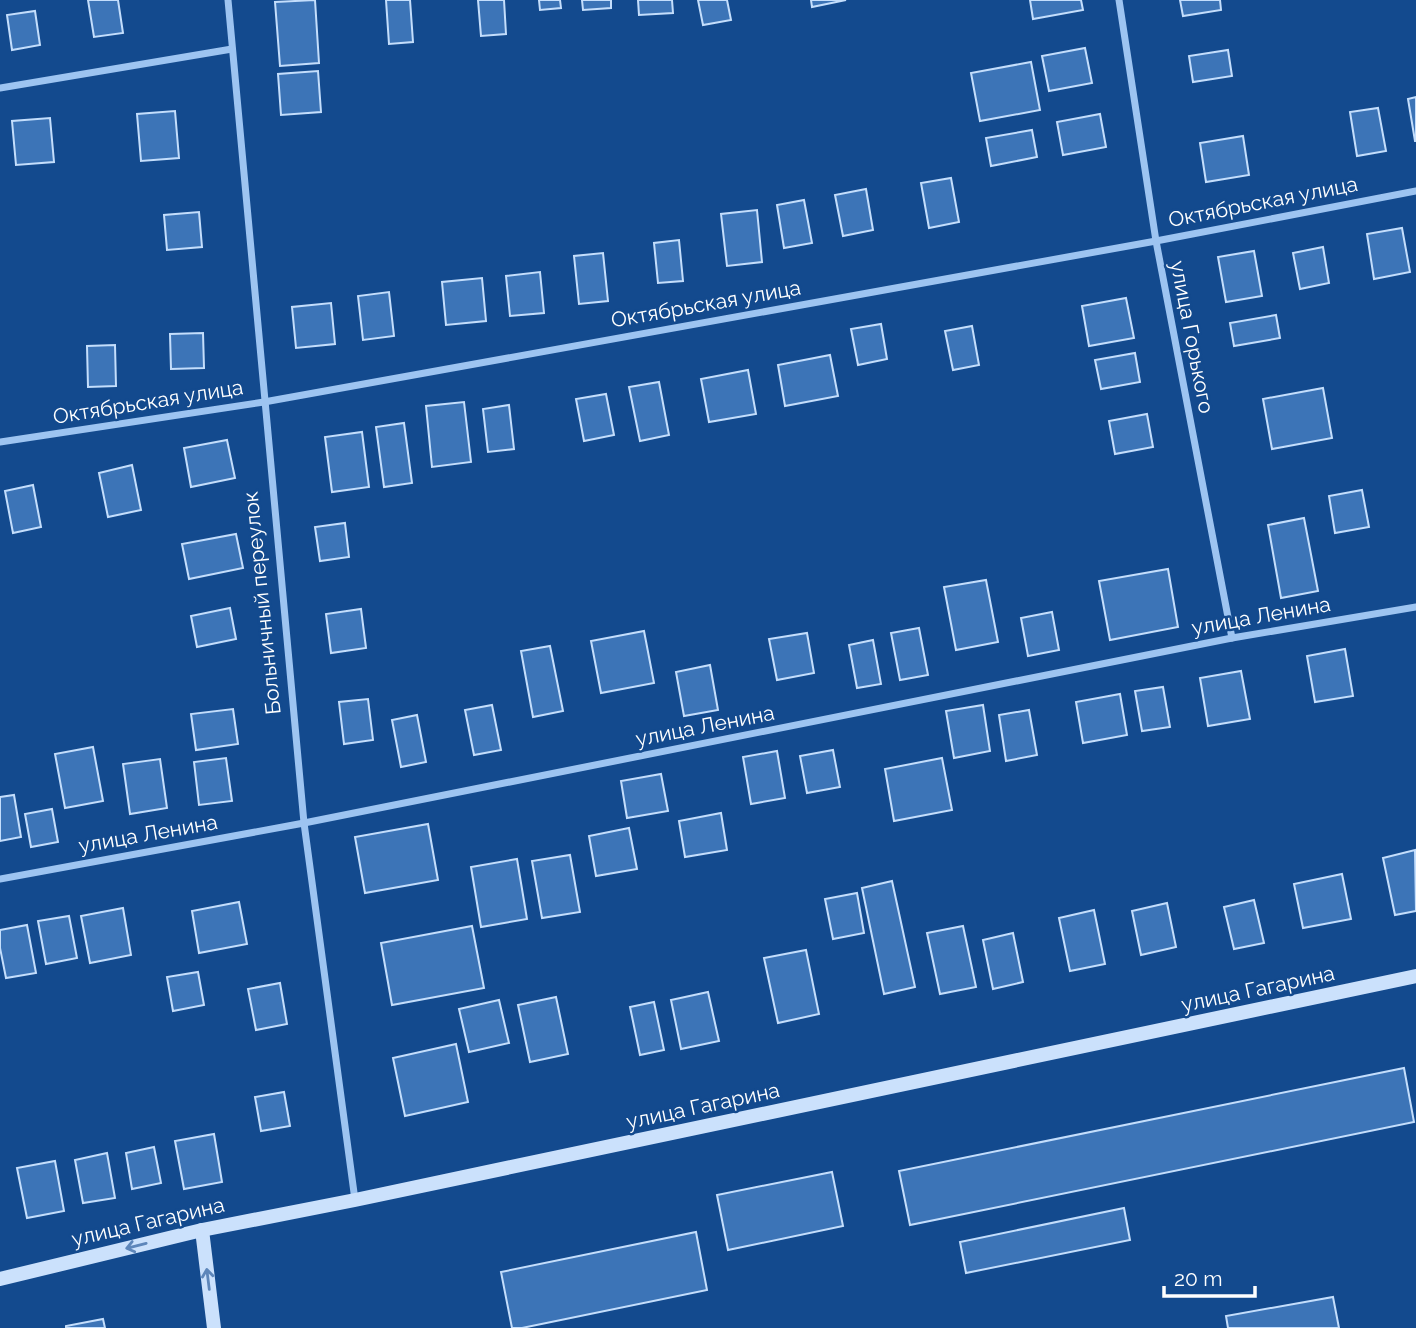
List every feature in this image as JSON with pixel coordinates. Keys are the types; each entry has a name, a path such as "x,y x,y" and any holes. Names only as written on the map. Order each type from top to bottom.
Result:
{"main road":[{"name":"улица Гагарина","path":"0,1279 202,1230 1416,976"},
{"path":"202,1230 214,1328"}],"street":[{"name":"Больничный переулок","path":"228,0 304,823 355,1200"},
{"name":"улица Горького","path":"1119,0 1156,240 1232,638"},
{"path":"0,88 232,49"},
{"name":"Октябрьская улица","path":"0,442 264,402 1416,191"},
{"name":"улица Ленина","path":"0,879 304,823 1232,638 1416,607"}],"building":[{"path":"88,0 118,0 123,33 94,37"},
{"path":"315,0 319,63 280,66 275,2"},
{"path":"386,0 410,0 413,42 389,44"},
{"path":"478,0 504,0 506,34 481,36"},
{"path":"539,0 560,0 561,8 540,10"},
{"path":"582,0 611,0 611,8 583,10"},
{"path":"638,0 672,0 673,13 639,15"},
{"path":"698,0 727,0 731,20 703,25"},
{"path":"811,0 846,0 812,7"},
{"path":"1030,0 1081,0 1083,10 1033,19"},
{"path":"1180,0 1220,0 1221,10 1183,16"},
{"path":"35,11 40,45 12,50 7,15"},
{"path":"1085,48 1092,83 1049,91 1042,56"},
{"path":"1228,50 1232,76 1193,82 1189,56"},
{"path":"1031,62 1040,110 980,121 971,73"},
{"path":"318,71 321,112 281,115 278,74"},
{"path":"1416,97 1416,141 1415,141 1408,99"},
{"path":"1378,108 1386,151 1357,156 1350,112"},
{"path":"175,111 179,158 141,161 137,114"},
{"path":"1100,114 1106,147 1063,155 1057,122"},
{"path":"50,118 54,162 16,165 12,121"},
{"path":"1032,130 1037,157 991,166 986,138"},
{"path":"1243,136 1249,175 1206,182 1200,143"},
{"path":"951,178 959,222 929,228 921,183"},
{"path":"866,189 873,230 843,236 835,195"},
{"path":"804,200 812,243 784,248 777,205"},
{"path":"757,210 762,262 727,266 721,214"},
{"path":"199,212 202,247 167,250 164,215"},
{"path":"1402,228 1410,272 1374,279 1367,234"},
{"path":"679,240 683,281 658,283 654,243"},
{"path":"1323,247 1329,283 1300,289 1293,253"},
{"path":"1254,251 1262,296 1226,302 1218,257"},
{"path":"603,253 608,301 579,304 574,256"},
{"path":"540,272 544,313 510,316 506,276"},
{"path":"482,278 486,321 446,325 442,282"},
{"path":"389,292 394,336 363,340 358,296"},
{"path":"1126,298 1134,338 1089,346 1082,306"},
{"path":"331,303 335,344 296,348 292,307"},
{"path":"1276,315 1280,338 1234,346 1230,323"},
{"path":"881,324 887,359 858,365 851,329"},
{"path":"972,326 979,365 953,370 945,331"},
{"path":"203,333 204,368 171,369 170,334"},
{"path":"115,345 116,386 88,387 87,346"},
{"path":"1135,353 1140,382 1101,389 1095,360"},
{"path":"830,355 838,396 785,406 778,365"},
{"path":"748,370 756,414 709,422 701,379"},
{"path":"659,382 669,435 640,441 629,387"},
{"path":"1323,388 1332,438 1272,449 1263,399"},
{"path":"606,394 614,435 584,441 576,399"},
{"path":"464,402 471,462 432,467 426,406"},
{"path":"509,405 514,449 488,452 483,409"},
{"path":"1147,414 1153,447 1115,454 1109,421"},
{"path":"404,423 412,483 384,487 376,427"},
{"path":"362,432 369,487 332,492 325,437"},
{"path":"227,440 235,478 191,487 184,448"},
{"path":"132,465 141,510 108,517 99,473"},
{"path":"33,485 41,527 13,533 5,491"},
{"path":"1362,490 1369,527 1335,533 1329,496"},
{"path":"1304,518 1318,591 1281,598 1268,525"},
{"path":"345,523 349,557 320,561 315,527"},
{"path":"236,534 243,568 189,579 182,544"},
{"path":"1168,569 1178,627 1110,640 1099,581"},
{"path":"986,580 998,642 956,650 944,587"},
{"path":"230,608 236,639 197,647 191,616"},
{"path":"361,609 366,648 331,653 326,614"},
{"path":"1052,612 1059,650 1028,656 1021,618"},
{"path":"919,628 928,675 900,680 891,633"},
{"path":"644,631 654,683 601,693 591,641"},
{"path":"807,633 814,673 777,680 769,639"},
{"path":"873,640 881,684 857,688 849,645"},
{"path":"550,646 563,711 533,717 521,651"},
{"path":"1345,649 1353,696 1315,702 1307,656"},
{"path":"710,665 718,710 684,716 676,672"},
{"path":"1241,671 1250,719 1208,726 1200,678"},
{"path":"1163,687 1170,727 1142,731 1135,691"},
{"path":"1120,694 1127,735 1083,743 1076,702"},
{"path":"368,699 373,740 344,744 339,702"},
{"path":"492,705 501,750 474,755 465,710"},
{"path":"983,705 990,751 954,758 946,711"},
{"path":"233,709 238,744 196,750 191,714"},
{"path":"1029,710 1037,755 1006,761 999,715"},
{"path":"417,715 426,762 401,767 392,720"},
{"path":"93,747 103,801 65,808 55,754"},
{"path":"833,750 840,787 807,793 800,756"},
{"path":"777,751 785,798 751,804 743,757"},
{"path":"226,758 232,801 199,805 194,762"},
{"path":"942,758 952,810 894,821 885,769"},
{"path":"160,759 167,808 130,814 123,764"},
{"path":"661,774 668,811 627,818 621,781"},
{"path":"14,795 21,837 0,841 0,797"},
{"path":"52,809 58,842 31,847 25,814"},
{"path":"721,813 727,850 685,857 679,821"},
{"path":"428,824 438,880 365,893 355,837"},
{"path":"629,828 637,869 596,876 589,836"},
{"path":"1415,850 1416,911 1395,915 1383,858"},
{"path":"570,855 580,912 542,918 532,861"},
{"path":"517,859 527,919 481,927 471,867"},
{"path":"1342,874 1351,919 1303,928 1294,884"},
{"path":"892,881 915,987 884,994 862,888"},
{"path":"857,893 864,933 833,939 825,899"},
{"path":"1254,900 1264,943 1234,949 1224,907"},
{"path":"239,902 247,944 199,953 192,911"},
{"path":"1167,903 1176,947 1141,955 1132,911"},
{"path":"123,908 131,955 90,963 81,916"},
{"path":"1094,910 1105,964 1070,971 1059,918"},
{"path":"69,916 77,958 46,964 38,921"},
{"path":"27,925 36,973 6,978 0,948 0,930"},
{"path":"472,926 484,988 392,1005 381,943"},
{"path":"963,926 976,987 940,994 927,933"},
{"path":"1013,933 1023,982 993,989 983,940"},
{"path":"806,950 819,1014 778,1023 764,958"},
{"path":"198,972 204,1005 173,1011 167,977"},
{"path":"280,983 287,1024 256,1030 248,989"},
{"path":"708,992 719,1041 681,1049 671,1000"},
{"path":"556,997 568,1054 530,1062 518,1005"},
{"path":"499,1000 509,1043 469,1052 459,1009"},
{"path":"654,1002 664,1050 640,1055 630,1007"},
{"path":"456,1044 468,1102 405,1116 393,1058"},
{"path":"1404,1068 1414,1122 910,1225 899,1171"},
{"path":"284,1092 290,1126 261,1131 255,1097"},
{"path":"214,1134 222,1182 184,1189 175,1141"},
{"path":"154,1147 161,1183 132,1189 126,1153"},
{"path":"107,1153 115,1198 83,1203 75,1160"},
{"path":"55,1161 64,1211 27,1218 17,1168"},
{"path":"832,1172 843,1226 728,1250 717,1195"},
{"path":"1124,1208 1130,1240 966,1273 960,1242"},
{"path":"696,1232 707,1290 512,1328 501,1272"},
{"path":"1333,1297 1339,1328 1228,1328 1226,1316"},
{"path":"103,1319 105,1328 66,1328 66,1326"}]}
